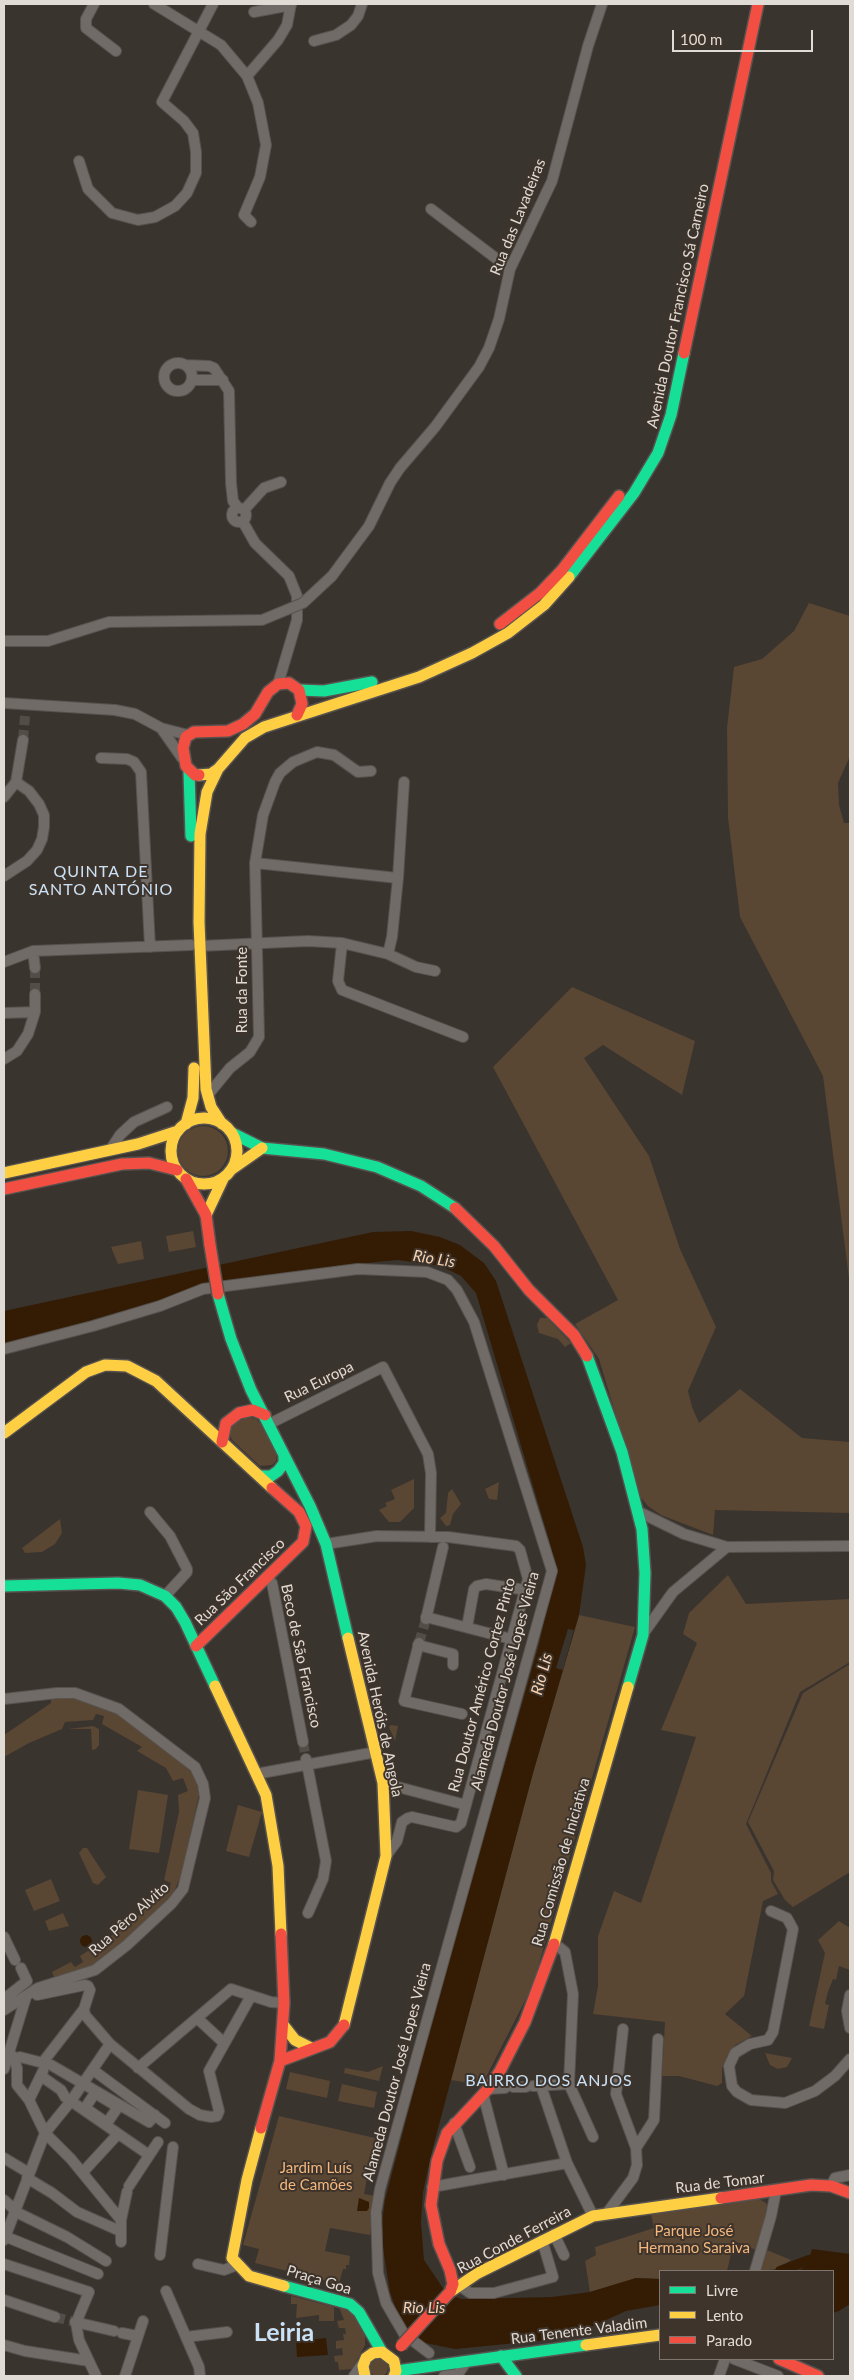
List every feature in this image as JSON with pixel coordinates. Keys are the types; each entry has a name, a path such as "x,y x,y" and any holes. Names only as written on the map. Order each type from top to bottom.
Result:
{"main road":[{"name":"Avenida Doutor Francisco Sá Carneiro","path":"278,684 324,692 374,682 431,662 491,630 521,609 562,570 632,476 657,430 664,404 748,4"},
{"name":"Avenida Doutor Francisco Sá Carneiro","path":"218,770 245,738 264,727 297,714 324,708 419,677 456,661 508,633 544,605 580,566 634,493 658,453 671,415 758,4"},
{"path":"206,1215 223,1179 232,1169 262,1148 232,1133 222,1124 207,1096 195,945 189,772 183,760 183,742 188,735 194,732 228,730 243,724 254,714 268,692 278,684"},
{"path":"297,687 302,704 297,714"},
{"path":"189,772 200,776 218,770"},
{"path":"218,770 207,792 200,834 195,945 194,1090 191,1112 171,1152 177,1170 186,1179 206,1215 218,1294 231,1339 251,1390 284,1455 284,1463 278,1471 271,1476 260,1476"},
{"path":"4,1172 154,1140 204,1118 222,1124"},
{"path":"232,1133 237,1151 232,1169"},
{"name":"Rua Comissão de Iniciativa","path":"262,1148 324,1154 377,1168 421,1186 460,1212 494,1246 533,1295 580,1342 592,1365 633,1510 644,1559 643,1635 554,1943 525,2022 500,2071 485,2091 454,2123 442,2144 432,2187 433,2223 442,2253 450,2270"},
{"path":"4,1189 122,1164 149,1164 177,1170"},
{"path":"186,1179 204,1184 223,1179"},
{"path":"4,1433 74,1378 95,1368 115,1365 127,1366 146,1374 203,1423 302,1516 306,1530 303,1542"},
{"path":"245,1411 251,1390"},
{"path":"203,1423 226,1423 245,1411 253,1410 267,1420"},
{"path":"222,1442 226,1423"},
{"name":"Avenida Heróis de Angola","path":"280,2061 330,2042 343,2027 386,1856 383,1783 326,1544 284,1455"},
{"name":"Rua São Francisco","path":"196,1646 303,1542 326,1544"},
{"path":"4,1586 130,1583 149,1587 165,1596 181,1614 268,1802 278,1866 284,2026 280,2061 263,2117 232,2248 232,2258 237,2265"},
{"path":"284,2026 295,2040 311,2048"},
{"name":"Rua de Tomar","path":"593,2216 811,2185 831,2186 850,2193"},
{"name":"Rua Conde Ferreira","path":"384,2353 402,2346 455,2289 478,2273 593,2216"},
{"name":"Praça Goa","path":"237,2265 249,2276 345,2301 359,2312 384,2353 394,2361 395,2374"},
{"path":"455,2289 452,2284 450,2270 461,2274 478,2273"},
{"path":"365,2376 363,2371 367,2358 368,2328"},
{"name":"Rua Tenente Valadim","path":"395,2374 467,2361 659,2335"},
{"path":"367,2358 384,2353"},
{"path":"501,2356 516,2376"},
{"path":"782,2360 818,2376"}],"street":[{"path":"94,4 86,19 86,28 116,51"},
{"path":"154,4 221,45 239,64 247,76 258,103 266,145 264,162 256,192 244,216 250,222"},
{"path":"79,161 88,189 112,213 138,220 155,217 175,206 187,193 196,173 196,152 193,133 184,121 162,102 213,4"},
{"path":"247,76 278,40 286,25 291,4 254,12"},
{"path":"314,41 336,35 351,25 358,16 362,4"},
{"name":"Rua das Lavadeiras","path":"4,641 48,640 109,622 262,620 303,603 332,576 369,526 390,483 400,468 435,427 479,367 489,348 499,318 510,269 552,180 588,46 602,4"},
{"path":"431,209 510,269"},
{"path":"185,365 191,371 192,380 187,388 178,391 166,384 164,375 168,367 176,363 209,366 214,368 223,380 231,397 231,483 233,501 241,509"},
{"path":"192,380 223,380"},
{"path":"278,684 297,620 297,596 289,576 255,543 243,522 236,522 232,513 241,509 264,488 281,482"},
{"path":"283,665 297,687"},
{"path":"4,703 115,710 135,714 161,728 188,735"},
{"path":"24,704 25,716"},
{"path":"161,728 183,760"},
{"path":"4,796 16,782 23,740"},
{"name":"Rua da Fonte","path":"207,1096 230,1068 250,1052 259,1037 255,864 260,828 275,782 286,767 304,756 323,752 334,755 354,770 371,771"},
{"path":"101,758 127,759 134,762 140,772 150,947"},
{"path":"4,876 27,861 37,850 42,839 44,827 44,815 39,804 29,792 16,782"},
{"path":"388,954 392,937 398,878 404,782"},
{"path":"255,864 398,878"},
{"path":"4,962 33,951 308,941 342,943 388,954 416,967 435,971"},
{"path":"342,943 338,981 342,990 463,1037"},
{"path":"33,951 34,968"},
{"path":"4,1059 10,1056 23,1043 32,1024 36,994"},
{"path":"4,1013 35,1012"},
{"path":"110,1150 120,1135 134,1122 167,1107"},
{"name":"Alameda Doutor José Lopes Vieira","path":"4,1349 160,1306 203,1289 358,1269 427,1272 448,1280 457,1290 474,1322 552,1571 380,2189 376,2212 378,2273 386,2303 404,2334 429,2354"},
{"name":"Rua Europa","path":"267,1420 383,1367 428,1454 431,1473 430,1537"},
{"path":"633,1510 684,1534 727,1547 850,1546"},
{"path":"150,1512 174,1544 188,1572 165,1596"},
{"name":"Rua São Francisco","path":"326,1544 377,1536 430,1537 516,1546"},
{"name":"Rua Doutor Américo Cortez Pinto","path":"386,1856 396,1841 404,1820 412,1817 456,1827 461,1823 528,1580 520,1550 516,1546"},
{"path":"443,1547 426,1618 467,1627 511,1640"},
{"path":"643,1635 673,1592 727,1547"},
{"name":"Beco de São Francisco","path":"266,1577 272,1583 303,1742"},
{"path":"467,1627 474,1589 477,1586 486,1584 526,1590"},
{"path":"453,1665 453,1654 419,1644 404,1701 462,1714"},
{"name":"Rua Pêro Alvito","path":"4,1699 57,1693 75,1693 100,1700 119,1709 195,1767 203,1784 205,1798 183,1889 172,1903 127,1946 95,1970 38,1988 4,2010"},
{"path":"256,1774 307,1762 376,1752"},
{"path":"307,1762 326,1860 323,1879 308,1913"},
{"path":"383,1783 466,1805"},
{"path":"771,1911 787,1918 793,1929 773,2032 768,2040 750,2044 734,2053 729,2066 732,2086 737,2092 750,2100 773,2103 796,2100 824,2085 850,2059"},
{"path":"4,1938 27,1981 4,1999"},
{"path":"554,1943 565,1952 573,1994 569,2084 593,2137"},
{"path":"4,2069 26,1997 86,1985 90,1990 84,2009 45,2063 41,2076 28,2100"},
{"path":"138,2068 229,1990 232,1989 284,2008"},
{"path":"850,1995 847,2011 850,2028"},
{"path":"84,2009 86,2017 106,2040 138,2068 200,2115 211,2117 218,2114 209,2071 251,1996"},
{"path":"198,2018 224,2043"},
{"path":"607,2214 633,2178 637,2165 636,2148 616,2094 623,2029"},
{"path":"636,2148 654,2120 658,2039"},
{"path":"98,2274 4,2238 45,2133 93,2070 106,2040"},
{"path":"120,2226 83,2172 45,2133 28,2100 16,2085 16,2056 45,2063 149,2122 155,2115"},
{"path":"93,2070 165,2124"},
{"path":"41,2076 61,2090 65,2097 149,2156"},
{"path":"504,2175 485,2091 569,2084"},
{"path":"534,2086 566,2163 593,2216"},
{"path":"454,2123 470,2167"},
{"path":"83,2172 118,2134"},
{"path":"121,2242 120,2226 128,2189 158,2142"},
{"path":"160,2255 173,2147"},
{"path":"4,2158 77,2212 120,2226"},
{"path":"432,2187 566,2163"},
{"path":"831,2186 835,2178 850,2175"},
{"path":"755,2270 771,2216 776,2191"},
{"path":"4,2200 15,2211 67,2237 106,2260"},
{"path":"554,2234 564,2255"},
{"path":"455,2289 470,2293 494,2294 552,2277 542,2240"},
{"path":"4,2264 89,2292 75,2323 79,2340 96,2376"},
{"path":"198,2264 224,2270 237,2265"},
{"path":"166,2291 200,2376"},
{"path":"4,2300 55,2316"},
{"path":"126,2376 143,2321"},
{"path":"75,2323 137,2336"},
{"path":"186,2337 228,2332"},
{"path":"648,2337 659,2341"},
{"path":"4,2345 25,2351 88,2361"},
{"path":"354,2376 367,2358"},
{"path":"719,2376 725,2360"},
{"path":"737,2360 778,2376"},
{"path":"444,2376 458,2374 467,2361"}],"green space":[{"path":"809,603 850,616 850,756 838,783 839,805 844,823 850,823 850,1286 823,1076 740,917 728,818 727,728 734,667 762,659 794,631"},
{"path":"572,987 695,1041 682,1095 603,1045 584,1058 649,1156 680,1249 716,1327 688,1391 699,1423 740,1389 802,1438 850,1442 850,1513 715,1510 713,1535 661,1515 648,1506 640,1496 599,1359 575,1324 618,1300 493,1067"},
{"path":"203,1126 221,1133 228,1151 221,1169 203,1176 185,1169 178,1151 185,1133"},
{"path":"193,1231 196,1247 169,1252 166,1236"},
{"path":"141,1241 144,1259 118,1264 111,1247"},
{"path":"540,1318 547,1318 571,1343 565,1347 558,1339 539,1333 537,1325"},
{"path":"246,1417 256,1419 261,1424 277,1454 276,1461 272,1465 260,1466 232,1440 229,1433 231,1426"},
{"path":"414,1479 414,1508 400,1522 389,1522 379,1510 387,1506 385,1503 395,1499 391,1490"},
{"path":"499,1482 497,1500 489,1499 485,1489"},
{"path":"452,1489 461,1504 453,1514 450,1525 446,1526 440,1518 446,1513 448,1493"},
{"path":"60,1519 62,1533 55,1544 42,1552 25,1553 22,1548"},
{"path":"728,1575 746,1604 850,1599 850,1662 800,1692 746,1824 771,1873 771,1881 778,1894 763,1901 744,1996 725,2014 752,2036 735,2045 727,2056 722,2069 722,2083 717,2086 679,2076 662,2076 665,2022 593,2014 598,1986 598,1936 614,1891 641,1903 696,1737 661,1730 697,1643 683,1634 689,1613"},
{"path":"579,1615 635,1627 533,1985 482,2085 451,2080 533,1773"},
{"path":"850,1664 850,1872 793,1907 785,1900 773,1880 774,1871 748,1822 803,1693"},
{"path":"51,1698 84,1699 112,1710 179,1760 195,1775 200,1790 182,1873 173,1894 138,1929 94,1965 55,1979 52,1972 71,1962 75,1967 83,1962 80,1956 120,1930 146,1909 160,1890 168,1891 171,1883 164,1880 179,1812 178,1795 188,1791 183,1778 173,1781 166,1768 137,1751 142,1747 102,1724 104,1716 96,1714 93,1720 65,1722 62,1729 29,1743 4,1757 4,1735 51,1703"},
{"path":"391,1725 398,1726 395,1741 389,1727"},
{"path":"93,1726 99,1729 99,1745 96,1749 92,1750 91,1729 68,1729"},
{"path":"138,1790 168,1795 159,1853 129,1849"},
{"path":"238,1805 262,1812 249,1857 226,1851"},
{"path":"83,1848 87,1848 106,1877 98,1885 93,1883 79,1853"},
{"path":"51,1879 60,1901 34,1911 25,1890"},
{"path":"63,1913 69,1926 49,1931 45,1921"},
{"path":"839,1921 850,1928 850,1970 839,1966 836,1980 833,1979 825,2004 829,2005 824,2029 809,2026 825,1953 818,1940"},
{"path":"765,2053 792,2058 787,2067 778,2069 770,2065"},
{"path":"383,2066 379,2081 344,2073 345,2068 368,2072"},
{"path":"290,2072 330,2081 327,2098 286,2089"},
{"path":"342,2084 377,2092 374,2108 338,2101"},
{"name":"Jardim Luís de Camões","path":"279,2116 375,2138 364,2194 376,2196 370,2235 330,2228 325,2251 350,2256 349,2265 346,2265 346,2269 343,2269 339,2284 255,2263 259,2249 243,2245"},
{"name":"Parque José Hermano Saraiva","path":"759,2199 766,2203 769,2211 756,2250 732,2240 727,2252 731,2254 727,2270 659,2270 659,2279 636,2278 590,2292 585,2261 596,2255 595,2247 654,2228 651,2214"},
{"path":"767,2250 791,2260 777,2269 760,2270"},
{"path":"291,2296 334,2307 334,2321 319,2321 319,2315 296,2318 297,2304 291,2304"},
{"path":"339,2307 348,2307 365,2331 365,2345 352,2369 339,2370 338,2362 335,2362 334,2356 343,2355 342,2348 336,2349 336,2341 344,2340 343,2334 346,2334 345,2328 339,2328 337,2321 344,2320"},
{"path":"375,2359 383,2359 388,2364 386,2375 375,2377 370,2372 370,2364"}],"water":[{"name":"Rio Lis","path":"411,1231 440,1237 460,1245 484,1263 496,1281 583,1547 586,1565 579,1615 533,1773 432,2151 423,2192 421,2222 424,2260 447,2294 462,2299 552,2297 590,2292 636,2278 659,2279 659,2305 626,2311 584,2330 548,2340 455,2349 425,2343 406,2330 398,2315 390,2292 383,2248 382,2223 385,2200 441,1987 539,1644 555,1572 551,1547 476,1293 461,1276 441,1266 398,1260 376,1262 205,1288 4,1345 4,1311 373,1232"},
{"path":"86,1935 92,1941 86,1947 80,1941"},
{"path":"359,2198 369,2202 367,2211 357,2211"},
{"path":"812,2249 850,2254 850,2304 834,2313 834,2270 800,2270 807,2265"},
{"path":"326,2338 328,2355 297,2357 296,2341"}],"pier":[{"path":"568,1629 574,1630 563,1670 556,1668"}],"waterway":[{"path":"783,2270 809,2260 830,2270"}],"tunnel":[{"path":"23,740 25,716"},
{"path":"35,968 35,994"},
{"path":"419,1643 426,1619"},
{"path":"303,1742 306,1759"},
{"path":"55,2317 75,2322"}],"traffic: fast":[{"path":"569,577 634,493 658,453 671,415 684,353"},
{"path":"299,690 324,691 372,682"},
{"path":"189,772 191,836"},
{"path":"232,1133 262,1148 324,1154 377,1167 421,1186 455,1208"},
{"path":"218,1294 231,1339 251,1390 310,1506 326,1544 348,1638"},
{"path":"587,1356 622,1452 642,1529 645,1573 643,1635 628,1687"},
{"path":"260,1476 271,1476 278,1471 284,1463 284,1455"},
{"path":"4,1586 118,1583 140,1585 165,1596 176,1607 185,1622 215,1686"},
{"path":"284,2286 350,2304 359,2312 382,2352"},
{"path":"396,2371 586,2345"},
{"path":"501,2356 516,2376"}],"traffic: slow":[{"path":"199,775 211,774 218,769 245,738 264,727 419,677 472,653 508,633 544,605 569,577"},
{"path":"218,769 207,792 200,834 199,922 206,1089 211,1107 222,1124"},
{"path":"186,1124 193,1098 194,1068"},
{"path":"204,1118 217,1121 227,1128 234,1138 237,1151 234,1164 227,1174 217,1181 204,1184 191,1181 181,1174 174,1164 171,1151 174,1138 181,1128 191,1121 204,1118"},
{"path":"4,1173 138,1144 178,1131"},
{"path":"232,1169 262,1148"},
{"path":"206,1215 223,1179"},
{"path":"4,1433 86,1372 105,1365 127,1366 156,1381 272,1488"},
{"path":"344,2025 386,1856 383,1783 348,1638"},
{"path":"215,1686 266,1795 278,1866 281,1934"},
{"path":"554,1944 628,1687"},
{"path":"284,2026 295,2040 311,2048"},
{"path":"261,2128 247,2180 232,2258 249,2276 284,2286"},
{"path":"450,2292 478,2273 593,2216 721,2198"},
{"path":"586,2345 659,2335"},
{"path":"365,2376 363,2366 366,2358 373,2353 382,2352 394,2361 396,2371 394,2376"}],"traffic: jam":[{"path":"684,353 758,4"},
{"path":"500,624 540,593 562,570 619,496"},
{"path":"199,775 195,775 186,766 183,748 186,737 194,732 228,731 243,724 255,714 268,692 278,684 289,683 299,690 302,704 297,715"},
{"path":"4,1189 122,1164 149,1163 177,1170"},
{"path":"186,1179 206,1215 210,1245"},
{"path":"455,1208 494,1246 529,1290 574,1335 587,1356"},
{"path":"210,1245 218,1294"},
{"path":"222,1442 226,1423 239,1413 253,1410 265,1415"},
{"path":"196,1646 303,1542 306,1526 299,1512 272,1488"},
{"path":"261,2128 280,2061 284,2003 281,1934"},
{"path":"450,2292 453,2284 450,2270 439,2244 431,2205 437,2161 447,2133 488,2089 500,2071 525,2022 554,1944"},
{"path":"280,2061 330,2042 344,2025"},
{"path":"721,2198 811,2185 831,2186 850,2193"},
{"path":"401,2346 450,2292"},
{"path":"781,2360 818,2376"}],"district":[{"name":"QUINTA DE SANTO ANTÓNIO","path":"101,881"},
{"name":"BAIRRO DOS ANJOS","path":"549,2081"},
{"name":"Leiria","path":"284,2333"}]}
